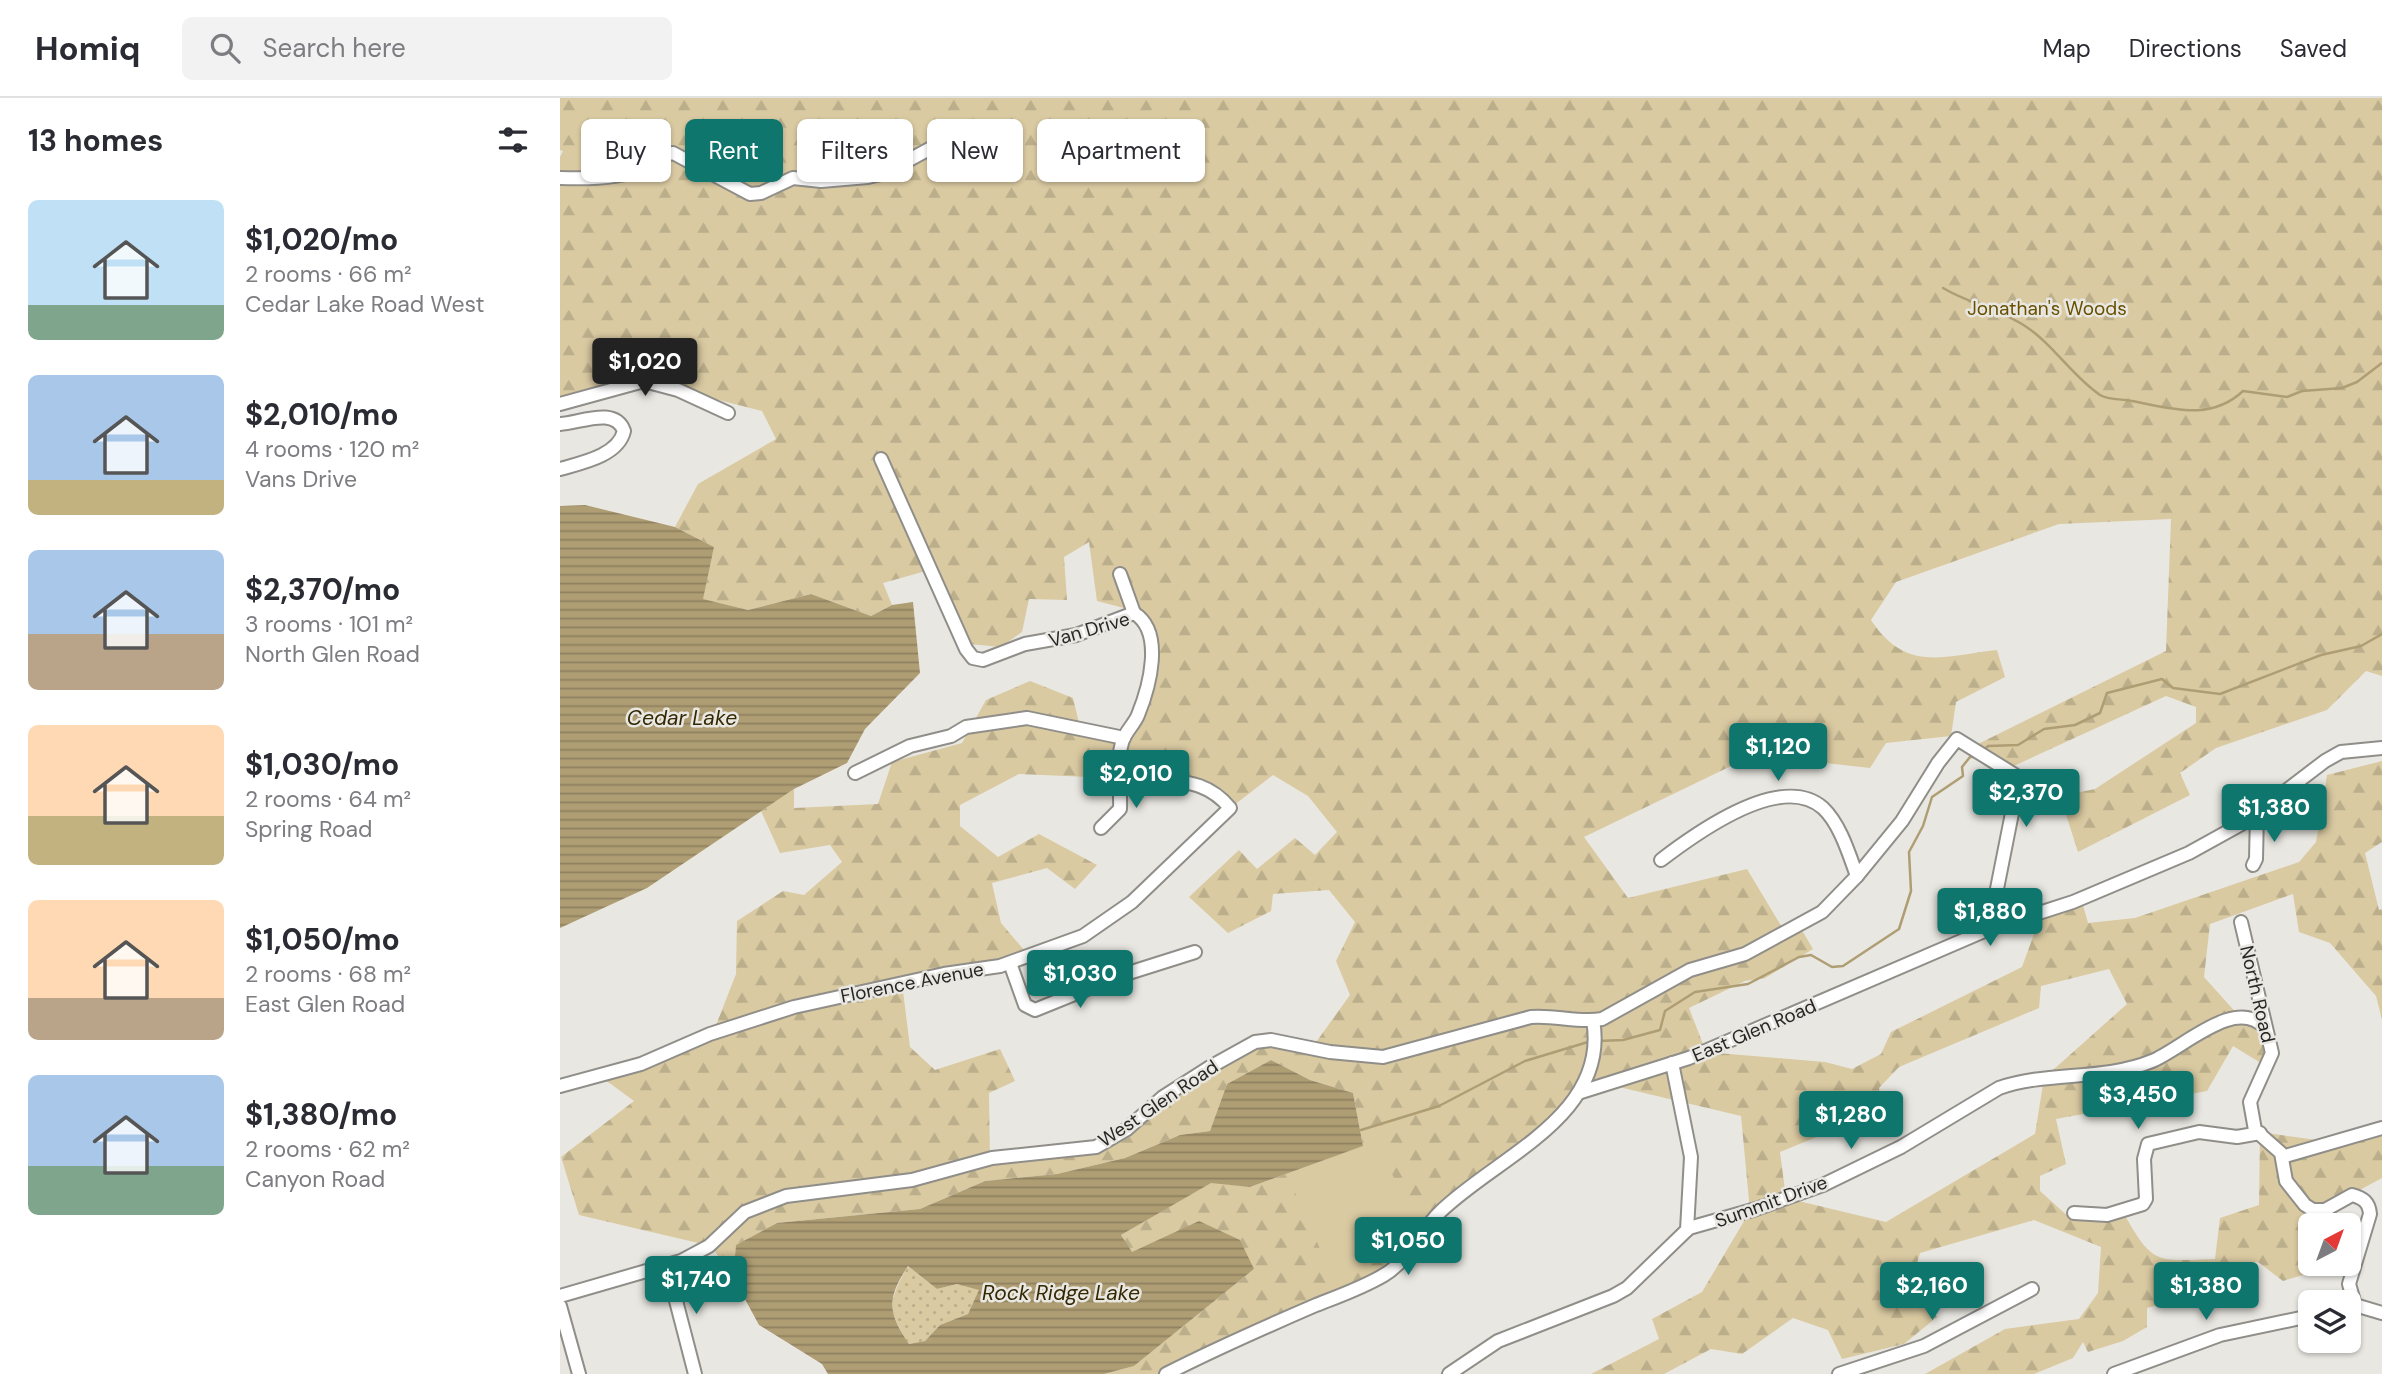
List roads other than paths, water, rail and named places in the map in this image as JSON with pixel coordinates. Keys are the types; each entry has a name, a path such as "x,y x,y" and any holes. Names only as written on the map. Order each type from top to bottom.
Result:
{"street":[{"path":"560,178 601,177 642,169 664,154 673,153 750,194 761,193 793,178 821,181 885,173 927,150"},
{"path":"560,404 644,381 678,390 728,413"},
{"path":"560,424 608,417 618,421 624,430 615,446 596,458 560,470"},
{"name":"Van Drive","path":"881,459 966,649 973,658 980,660 1076,635 1134,613 1148,630 1152,656 1138,714 1124,738 1120,809 1101,828"},
{"path":"1120,574 1134,613"},
{"path":"855,773 909,746 951,736 966,727 1027,718 1124,738"},
{"path":"1581,1092 1595,1032 1602,1018 1690,970 1745,954 1822,912 1857,876 1902,821 1938,762 1957,740 2015,775 2018,783 1989,929"},
{"name":"East Glen Road","path":"1166,1374 1388,1273 1440,1212 1480,1178 1546,1130 1581,1092 1723,1044 1989,929 2073,902 2189,853 2258,813 2304,774 2333,757 2364,748 2382,748"},
{"name":"Florence Avenue","path":"560,1086 641,1064 710,1034 794,1007 943,974 1010,963 1083,936 1132,902 1230,808 1219,795 1203,785 1121,769"},
{"path":"1661,860 1747,805 1797,799 1812,802 1829,816 1857,876"},
{"path":"2252,865 2256,859 2258,813"},
{"name":"North Road","path":"2241,922 2273,1053 2250,1102 2255,1130 2273,1143 2282,1157 2286,1181 2298,1198 2313,1210 2325,1210 2352,1195 2363,1198 2369,1206 2349,1284 2350,1290"},
{"path":"1010,963 1025,1005 1035,1010 1130,972 1195,952"},
{"name":"West Glen Road","path":"560,1296 667,1266 709,1246 745,1212 786,1196 912,1180 992,1158 1096,1147 1127,1129 1164,1097 1198,1074 1255,1042 1271,1040 1330,1052 1383,1057 1531,1017 1554,1015 1595,1032"},
{"name":"Summit Drive","path":"1449,1374 1498,1341 1627,1288 1687,1230 1823,1185 1901,1147 1935,1124 2007,1085 2083,1076 2150,1062 2203,1030 2246,1015 2257,1019 2265,1028"},
{"path":"1671,1063 1691,1157 1687,1230"},
{"path":"2282,1157 2382,1128"},
{"path":"2074,1213 2107,1215 2143,1204 2146,1199 2144,1159 2148,1144 2199,1132 2237,1138 2260,1133"},
{"path":"667,1266 695,1374"},
{"path":"1839,1374 1924,1346 2032,1289"},
{"path":"560,1306 579,1374"},
{"name":"North Road","path":"2361,1306 2382,1313"},
{"path":"2114,1374 2220,1335 2298,1319"}],"water":[{"name":"Cedar Lake","path":"585,505 675,527 714,547 703,599 748,610 811,594 871,616 892,605 913,602 920,673 865,729 847,763 794,789 647,888 560,928 560,506"},
{"name":"Rock Ridge Lake","path":"1271,1060 1310,1080 1353,1093 1363,1146 1250,1187 1211,1183 1121,1235 1132,1252 1199,1221 1240,1240 1254,1269 1134,1366 1104,1374 828,1374 822,1364 759,1325 733,1277 736,1245 777,1223 920,1209 985,1181 1057,1174 1125,1158 1180,1135 1210,1131 1227,1084","holes":["908,1266 937,1289 957,1284 979,1290 968,1314 940,1325 925,1341 909,1344 893,1314 893,1296 901,1277"]}],"waterway":[{"path":"1943,288 2025,326 2045,342 2080,379 2103,397 2111,399 2176,409 2204,410 2230,401 2243,391 2287,397 2302,391 2342,388 2357,382 2382,363"},
{"path":"1985,749 1988,746 2018,745 2044,729 2075,725 2100,713 2107,693 2162,679 2173,688 2220,694 2321,655 2361,646 2382,634"},
{"path":"1598,1041 1623,1040 1660,1030 1665,1011 1695,992 1748,984 1799,957 1811,955 1832,967 1843,966 1899,929 1911,891 1909,852 1923,826 1932,797 1963,776 1962,767 1970,757 1975,757"},
{"path":"1361,1130 1439,1106 1525,1061 1588,1042"}],"park label":[{"name":"Jonathan's Woods","path":"2047,308"}]}
